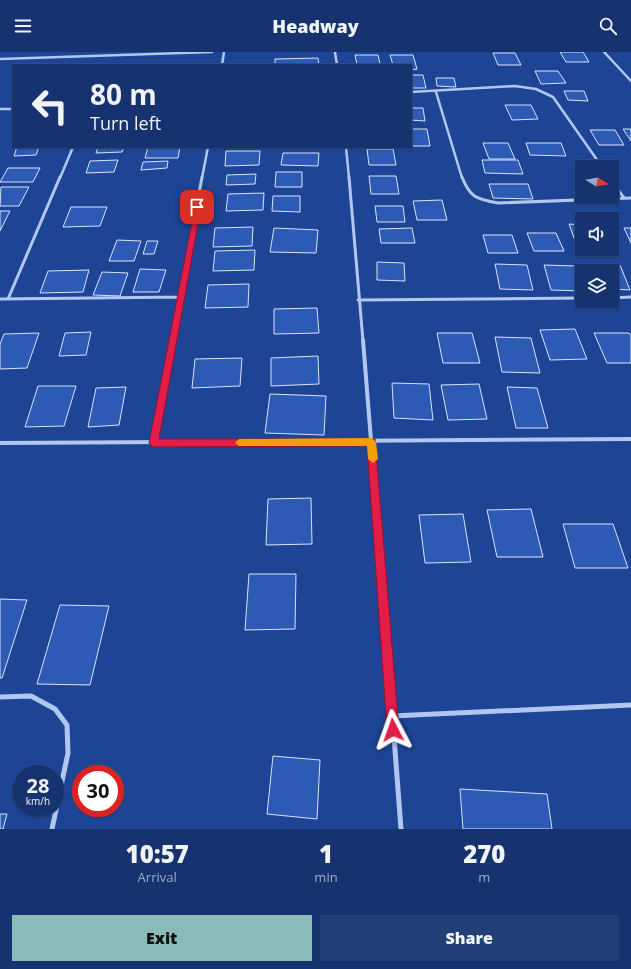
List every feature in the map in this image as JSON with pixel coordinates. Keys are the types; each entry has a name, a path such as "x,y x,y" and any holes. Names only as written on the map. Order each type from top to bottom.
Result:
{"street":[{"path":"0,60 212,52"},
{"path":"222,64 224,52"},
{"path":"335,52 337,64"},
{"path":"604,52 631,81"},
{"path":"412,92 436,92 515,86 545,92 553,98 597,160"},
{"path":"436,92 462,178 468,191 478,199 494,203 511,204 631,198"},
{"path":"0,109 12,109"},
{"path":"8,299 74,148"},
{"path":"153,443 208,148"},
{"path":"346,148 358,300 372,442 401,829"},
{"path":"619,191 624,198"},
{"path":"0,299 181,297"},
{"path":"358,300 575,298"},
{"path":"619,298 631,298"},
{"path":"0,443 372,442 631,439"},
{"path":"0,697 30,696 55,709 67,725 68,753 52,829"},
{"path":"392,716 631,705"}],"building":[{"path":"560,52 583,52 589,62 566,62"},
{"path":"493,53 515,53 521,65 498,65"},
{"path":"355,55 378,55 380,64 357,64"},
{"path":"390,55 413,55 417,69 412,70 412,64 393,64"},
{"path":"318,58 319,64 275,64 275,59"},
{"path":"535,71 558,71 566,83 541,84"},
{"path":"412,75 423,75 426,88 412,88"},
{"path":"436,78 454,78 456,87 437,86"},
{"path":"564,91 584,91 588,101 568,100"},
{"path":"505,105 531,105 538,119 512,120"},
{"path":"412,108 423,108 425,121 412,120"},
{"path":"412,129 427,129 430,146 412,146"},
{"path":"623,129 631,129 631,141"},
{"path":"590,130 615,130 624,145 599,145"},
{"path":"483,143 508,143 515,159 489,159"},
{"path":"526,143 561,143 566,156 530,155"},
{"path":"17,148 39,148 36,155 14,156"},
{"path":"98,148 124,148 122,152 96,153"},
{"path":"148,148 180,148 178,158 145,158"},
{"path":"367,149 393,149 396,165 369,165"},
{"path":"226,151 260,151 259,165 225,166"},
{"path":"283,153 319,153 318,166 281,165"},
{"path":"118,160 114,172 86,173 90,161"},
{"path":"482,160 518,160 523,174 485,173"},
{"path":"168,161 167,168 141,170 143,162"},
{"path":"8,168 40,168 33,182 0,182"},
{"path":"276,172 302,172 302,187 275,187"},
{"path":"256,174 255,184 226,185 227,175"},
{"path":"369,176 396,176 399,194 371,194"},
{"path":"489,184 528,184 533,199 493,198"},
{"path":"1,187 29,187 19,206 0,206"},
{"path":"264,193 263,210 226,211 228,194"},
{"path":"273,196 300,196 300,212 272,211"},
{"path":"442,200 447,220 417,220 413,201"},
{"path":"375,206 403,206 405,222 377,222"},
{"path":"71,207 107,207 100,226 63,227"},
{"path":"0,211 10,211 0,231"},
{"path":"569,224 575,224 575,241"},
{"path":"253,227 252,246 213,247 215,228"},
{"path":"274,228 318,230 316,253 270,252"},
{"path":"412,228 415,243 381,243 379,229"},
{"path":"624,228 631,228 631,243"},
{"path":"527,233 556,233 564,251 534,251"},
{"path":"483,235 512,235 518,253 488,253"},
{"path":"117,240 141,241 134,261 109,261"},
{"path":"147,241 158,241 154,254 143,254"},
{"path":"255,250 254,270 213,271 215,251"},
{"path":"377,262 404,263 405,281 377,280"},
{"path":"495,264 527,265 533,290 500,289"},
{"path":"544,265 575,266 575,291 551,290"},
{"path":"619,265 620,265 630,290 619,289"},
{"path":"140,269 166,270 159,292 133,292"},
{"path":"89,270 83,292 40,293 48,271"},
{"path":"102,272 128,273 120,296 93,295"},
{"path":"249,284 248,307 205,308 208,285"},
{"path":"317,308 319,333 274,334 274,309"},
{"path":"575,329 587,359 550,360 540,330"},
{"path":"91,332 86,355 59,356 65,333"},
{"path":"39,333 27,368 0,369 0,344 4,334"},
{"path":"437,333 472,333 480,363 443,363"},
{"path":"594,333 629,333 631,336 631,363 607,363"},
{"path":"495,337 531,338 540,373 502,372"},
{"path":"318,356 319,384 271,386 271,358"},
{"path":"242,358 240,386 192,388 195,359"},
{"path":"392,383 429,384 433,420 394,418"},
{"path":"479,384 487,419 448,420 441,385"},
{"path":"38,386 76,386 64,426 25,427"},
{"path":"126,387 119,425 88,427 96,388"},
{"path":"507,387 537,388 548,428 516,428"},
{"path":"270,394 326,396 324,435 265,433"},
{"path":"311,498 312,544 266,545 268,499"},
{"path":"531,509 543,557 497,557 487,510"},
{"path":"463,514 471,562 425,563 419,515"},
{"path":"563,524 613,524 628,568 575,568"},
{"path":"249,574 296,574 295,629 245,630"},
{"path":"0,599 27,600 2,678 0,678"},
{"path":"60,605 109,606 90,685 37,684"},
{"path":"273,756 320,760 317,819 267,814"},
{"path":"460,789 547,794 552,829 463,829"},
{"path":"0,814 7,814 3,829 0,829"}],"slow traffic":[{"path":"239,443 372,442 373,459"}],"route":[{"path":"197,207 153,443 372,442 393,730"}]}
